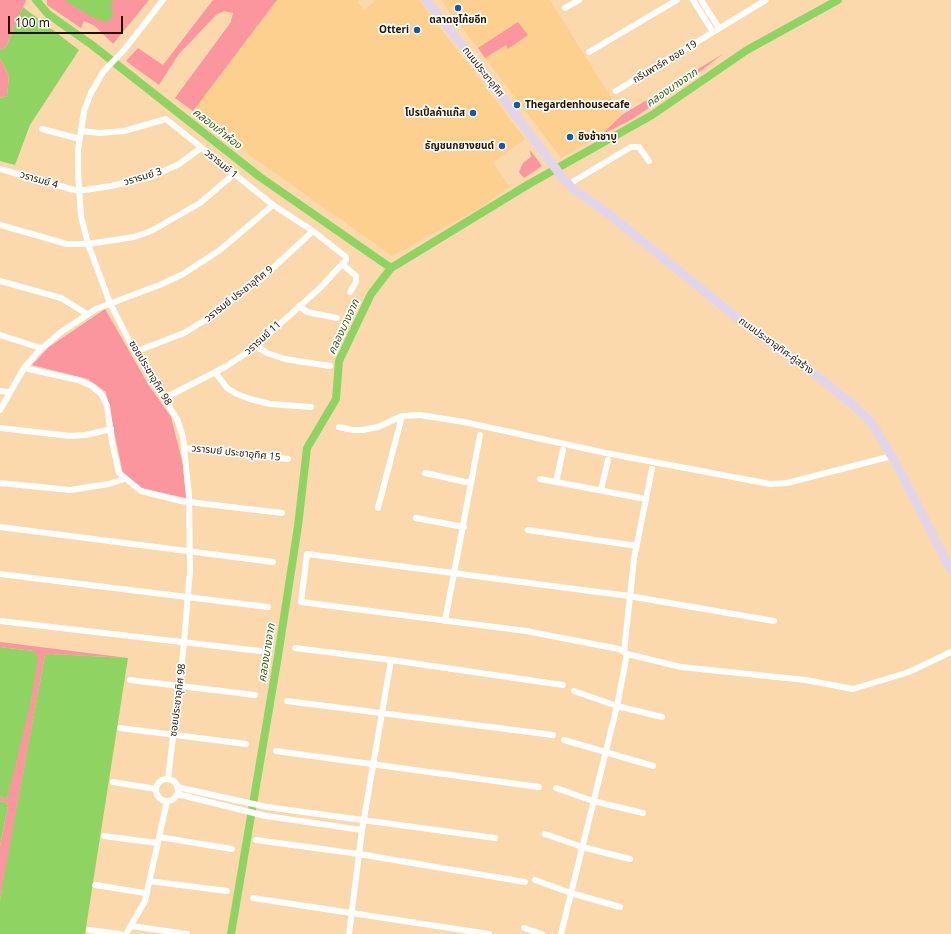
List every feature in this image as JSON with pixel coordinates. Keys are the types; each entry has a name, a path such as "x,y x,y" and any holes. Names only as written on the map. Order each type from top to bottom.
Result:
{"main road":[{"name":"ถนนประชาอุทิศ","path":"426,0 482,70 552,164"},
{"name":"ถนนประชาอุทิศ-คู่สร้าง","path":"552,164 569,184 741,321 818,376 852,404 872,423 892,456 951,570"}],"street":[{"name":"ซอยประชาอุทิศ 98","path":"163,0 124,50 103,72 91,93 84,110 78,150 78,191 81,216 88,244 110,303 135,352 177,419 184,448 189,502 190,551 188,598 180,686 168,779"},
{"path":"565,8 579,0"},
{"path":"589,52 677,0"},
{"path":"693,0 713,32"},
{"path":"702,0 719,28"},
{"name":"กรีนพาร์ค ซอย 19","path":"616,91 766,0"},
{"name":"วรารมย์ 1","path":"81,131 100,133 124,131 146,126 163,119 272,204 345,254 347,258"},
{"path":"42,129 80,139"},
{"path":"569,184 631,147 639,147 649,161"},
{"name":"วรารมย์ 3","path":"78,191 111,186 151,177 179,164 202,148"},
{"name":"วรารมย์ 4","path":"0,169 78,191"},
{"path":"0,225 66,244 88,244 134,237 151,231 200,203 234,174"},
{"path":"0,410 8,392 24,368 41,348 87,314 110,303 162,284 201,263 237,237 272,204"},
{"name":"วรารมย์ ประชาอุทิศ 9","path":"135,352 184,333 212,316 274,267 313,231"},
{"name":"วรารมย์ 11","path":"165,398 242,357 299,306 347,258"},
{"path":"342,264 356,276 356,282 350,292"},
{"path":"0,281 61,298 87,314"},
{"path":"299,306 307,312 337,318"},
{"path":"0,335 41,348"},
{"path":"256,346 280,357 330,366"},
{"path":"24,368 78,380 92,386 102,395 105,400 119,473 124,479 140,491 159,497 189,502 282,513"},
{"path":"215,372 227,388 250,399 270,404 311,407"},
{"path":"0,391 8,392"},
{"path":"339,427 352,430 363,430 378,427 402,416 420,415 464,422 606,453 770,484 786,483 892,456"},
{"path":"378,508 402,416"},
{"path":"0,428 70,436 86,435 111,429"},
{"path":"445,621 464,527 470,483 480,435"},
{"name":"วรารมย์ ประชาอุทิศ 15","path":"184,448 288,459"},
{"path":"556,482 563,450"},
{"path":"601,490 608,460"},
{"path":"561,934 617,706 625,653 630,596 637,546 652,469"},
{"path":"425,473 470,483"},
{"path":"0,483 70,490 109,484 124,479"},
{"path":"540,479 646,499"},
{"path":"416,518 464,527"},
{"path":"0,527 273,562"},
{"path":"528,530 637,546"},
{"path":"774,621 630,596 307,554 301,602 526,631 619,649 625,653 681,667 806,680 853,689 909,672 951,652"},
{"path":"0,574 268,607"},
{"path":"0,621 260,651"},
{"path":"295,648 391,660 563,685"},
{"path":"349,934 362,830 391,660"},
{"path":"130,680 255,696"},
{"path":"574,691 617,706 662,717"},
{"path":"287,701 553,735"},
{"path":"120,728 246,744"},
{"path":"564,740 653,766"},
{"path":"276,751 539,787"},
{"path":"177,787 177,794 172,800 167,801 159,798 156,790 160,782 168,779 177,787 242,802 364,821 495,838"},
{"path":"113,782 156,790"},
{"path":"556,788 593,801 643,813"},
{"path":"177,794 240,811 362,830"},
{"path":"126,934 142,906 150,881 167,801"},
{"path":"544,834 582,847 630,859"},
{"path":"104,836 158,840 232,849"},
{"path":"256,840 359,854 525,882"},
{"path":"535,880 571,893 620,907"},
{"path":"150,881 227,891"},
{"path":"95,885 145,893"},
{"path":"253,898 489,934"},
{"path":"131,926 187,934"},
{"path":"524,928 542,934"},
{"path":"88,930 120,934"}],"shaded area":[{"path":"0,0 26,0 6,47 0,50"},
{"path":"47,0 149,0 113,44 95,26 84,21 81,28 47,5"},
{"path":"64,0 113,0 111,6 113,16 107,22 94,18"},
{"path":"213,0 277,0 193,111 175,98 231,22 233,13 224,11 216,15 178,55 159,85 126,61 138,48 163,65"},
{"path":"277,0 360,0 358,2 364,10 376,0 419,0 525,139 493,163 510,187 480,208 392,256 224,137 193,111"},
{"path":"441,0 550,0 622,115 601,135 561,158"},
{"path":"23,7 79,50 30,125 15,165 0,161 0,98 7,96 9,76 0,58 0,50 6,47"},
{"path":"518,22 528,35 508,49 506,45 485,58 478,48"},
{"path":"723,54 672,93 629,121 601,135 622,115"},
{"path":"0,58 9,76 7,96 0,98"},
{"path":"530,150 542,166 524,178 519,172 523,163 531,157"},
{"path":"105,309 148,384 171,417 183,465 186,498 141,488 123,474 106,392 88,379 32,365 49,347"},
{"path":"0,642 128,658 51,654 45,655 0,901 0,846 8,805 3,801 0,802 0,796 7,799 34,651 0,647"},
{"path":"0,647 34,651 38,658 30,705 7,799 0,796"},
{"path":"51,654 128,658 85,934 0,934 0,901 4,876 45,655"},
{"path":"3,801 8,805 0,846 0,802"}],"waterway":[{"name":"คลองเก้าห้อง","path":"36,0 48,14 92,45 260,177 391,268"},
{"name":"คลองบางจาก","path":"231,934 278,656 298,526 307,448 336,399 339,361 371,294 391,268 529,184 652,115 747,50 838,0"}],"place":[{"name":"ตลาดซุโก้ยอีท","path":"458,8"},
{"name":"Otteri","path":"417,30"},
{"name":"Thegardenhousecafe","path":"517,105"},
{"name":"โปรเปิ้ลค้าแก๊ส","path":"473,113"},
{"name":"ชิงช้าชาบู","path":"570,137"},
{"name":"ธัญชนกยางยนต์","path":"502,146"}]}
